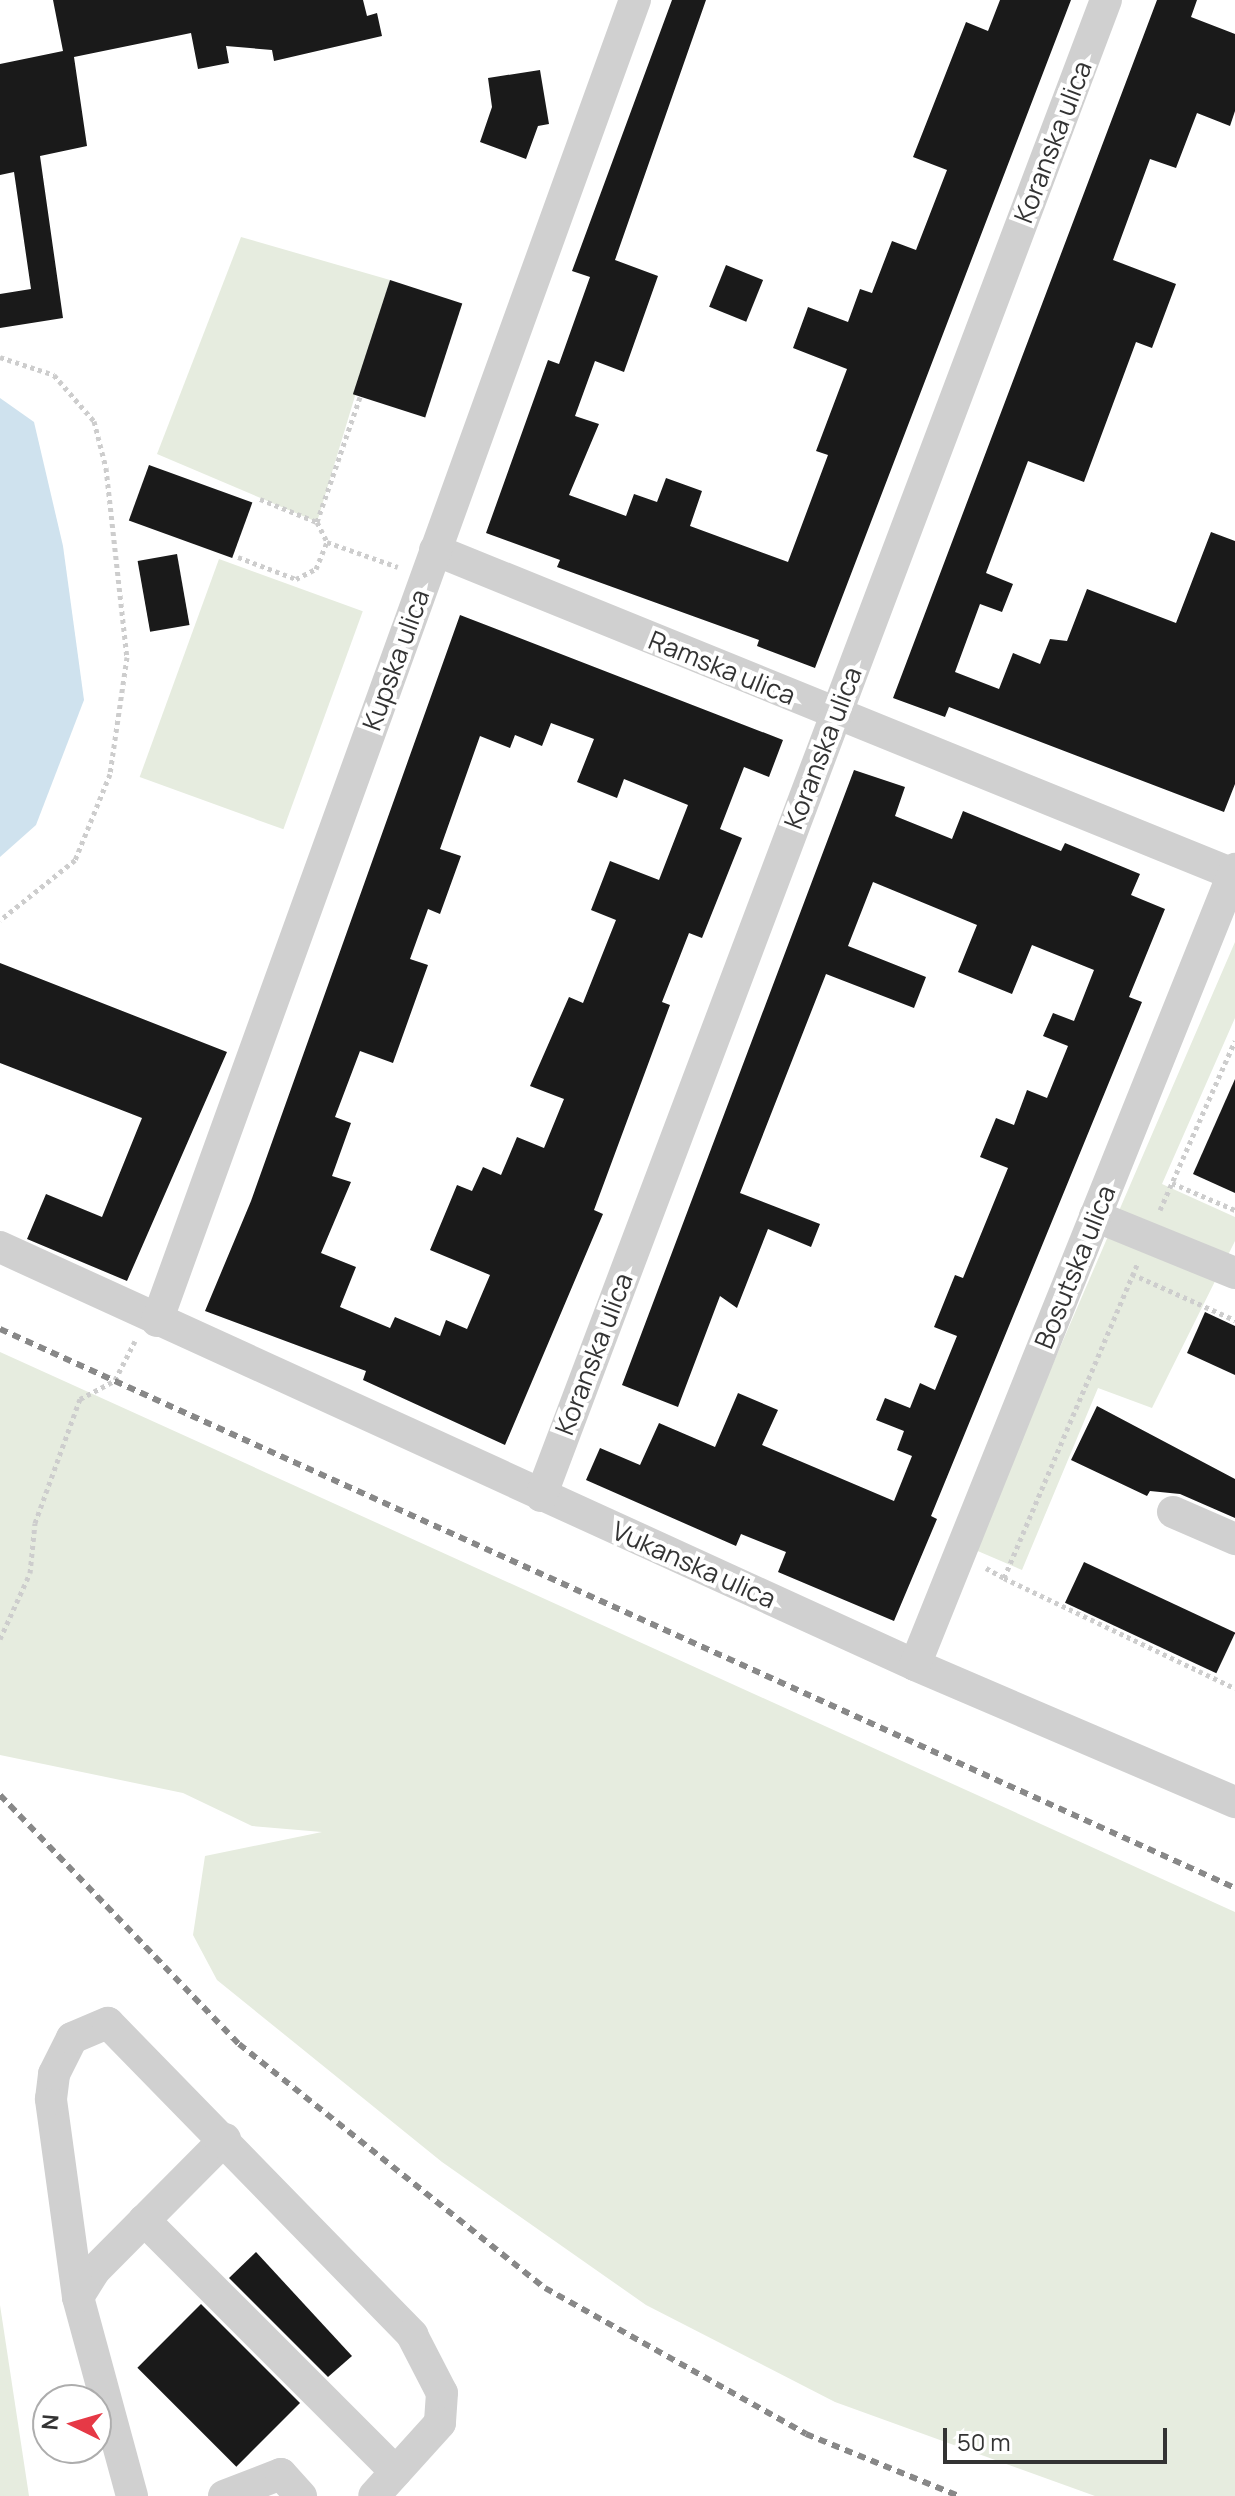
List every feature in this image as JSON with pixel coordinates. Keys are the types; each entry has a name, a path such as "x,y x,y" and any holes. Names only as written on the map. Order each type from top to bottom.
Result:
{"street":[{"name":"Kupska ulica","path":"157,1321 635,0"},
{"name":"Koranska ulica","path":"541,1496 1106,0"},
{"name":"Ramska ulica","path":"430,564 835,713 1234,872"},
{"name":"Bosutska ulica","path":"915,1665 1234,872"},
{"path":"1095,1216 1235,1273"},
{"name":"Vukanska ulica","path":"0,1247 915,1665 1235,1802"},
{"path":"1173,1512 1235,1539"},
{"path":"132,2496 78,2297 51,2099 54,2074 72,2038 108,2023 225,2139 412,2335 442,2393 440,2423 374,2496"},
{"path":"78,2297 94,2271 225,2139"},
{"path":"144,2220 396,2472"},
{"path":"224,2496 281,2474 301,2496"}],"path":[{"path":"0,357 29,362 54,375 94,421 106,468 127,657 110,774 75,860 0,920"},
{"path":"317,522 360,397"},
{"path":"238,557 296,579 316,569 327,542 317,522 260,499"},
{"path":"327,542 430,564"},
{"path":"1004,1578 1132,1274 1235,1041"},
{"path":"1172,1183 1235,1210"},
{"path":"1132,1274 1235,1320"},
{"path":"0,1639 30,1573 35,1523 80,1399 115,1380 131,1345 157,1321"},
{"path":"959,1553 1004,1578 1235,1688"}],"shaded area":[{"path":"241,237 390,280 317,522 157,454"},
{"path":"219,559 363,611 283,829 140,777"},
{"path":"1235,942 1235,1018 1162,1184 1235,1217 1235,1241 1152,1408 1098,1388 1022,1570 973,1549"},
{"path":"0,1352 1235,1912 1235,2496 1095,2496 835,2402 646,2305 442,2162 217,1980 193,1935 205,1856 322,1832 252,1826 183,1793 0,1755"},
{"path":"0,2305 29,2496 0,2496"}],"water":[{"path":"0,398 34,422 63,546 84,700 36,825 0,857"}],"building":[{"path":"53,0 363,0 367,16 377,13 382,36 274,61 272,50 226,46 229,63 198,69 191,33 74,57 87,146 40,156 63,318 0,328 0,294 31,289 14,172 0,175 0,64 63,51"},
{"path":"672,0 706,0 615,260 658,276 624,372 595,361 575,416 599,424 569,495 626,516 634,494 657,502 666,478 702,491 690,526 788,562 828,455 816,451 847,369 793,348 808,307 848,322 860,289 872,293 892,241 916,250 947,170 913,157 966,22 988,31 1000,0 1071,0 815,668 757,646 759,640 557,567 560,560 486,533 548,360 559,364 590,277 572,271"},
{"path":"1157,0 1197,0 1191,17 1235,34 1235,111 1230,126 1197,113 1176,168 1150,159 1113,260 1176,284 1152,348 1136,342 1084,482 1028,461 986,573 1013,584 1002,612 980,604 955,672 999,689 1013,653 1040,664 1050,639 1067,641 1087,589 1176,623 1211,532 1235,541 1235,784 1224,812 949,707 945,717 893,698"},
{"path":"540,70 549,124 538,126 526,159 480,142 492,107 488,78"},
{"path":"726,265 763,280 746,322 709,307"},
{"path":"390,280 462,303 425,418 353,394"},
{"path":"149,465 252,503 232,558 129,520"},
{"path":"177,554 190,625 150,632 138,561"},
{"path":"460,615 783,740 769,777 744,767 720,829 742,838 702,938 689,933 662,1002 670,1005 594,1210 603,1214 505,1445 363,1380 366,1371 205,1311 251,1201","holes":["551,723 594,739 577,782 617,798 624,779 688,805 659,880 610,861 591,910 616,920 583,1003 569,997 530,1086 564,1099 544,1148 517,1137 501,1175 483,1167 472,1191 457,1185 430,1250 490,1275 467,1329 446,1320 440,1336 395,1317 390,1328 340,1307 356,1267 321,1253 351,1182 332,1176 351,1123 335,1117 360,1051 393,1063 428,965 410,959 428,909 440,914 461,856 440,849 480,736 510,748 515,735 542,746"]},
{"path":"854,770 905,787 895,816 952,839 963,811 1061,851 1065,843 1140,874 1131,895 1165,909 1129,997 1142,1002 931,1516 937,1519 894,1621 778,1572 786,1552 741,1534 736,1546 586,1480 600,1448 640,1465 659,1423 715,1447 738,1393 778,1410 762,1445 894,1501 912,1456 897,1450 904,1431 876,1420 885,1398 910,1408 920,1383 935,1390 957,1336 934,1327 955,1275 963,1278 1008,1168 980,1157 996,1118 1014,1125 1027,1090 1047,1098 1068,1046 1043,1036 1053,1013 1074,1021 1094,970 1032,945 1012,994 958,972 977,925 873,882 848,946 926,977 914,1008 826,974 740,1193 820,1224 811,1247 768,1229 737,1308 720,1296 678,1407 622,1385"},
{"path":"0,963 227,1052 127,1281 27,1239 46,1194 102,1217 142,1118 0,1063"},
{"path":"1235,1079 1235,1193 1193,1174"},
{"path":"1205,1312 1235,1326 1235,1375 1187,1353"},
{"path":"1097,1406 1235,1479 1235,1518 1180,1494 1150,1491 1147,1496 1071,1460"},
{"path":"1084,1562 1235,1632 1216,1673 1065,1603"},
{"path":"256,2252 352,2356 328,2377 229,2278"},
{"path":"201,2304 300,2403 236,2467 137,2368"}],"railway":[{"path":"0,1329 1235,1888"},
{"path":"0,1795 239,2044 545,2288 806,2434 959,2496"}]}
